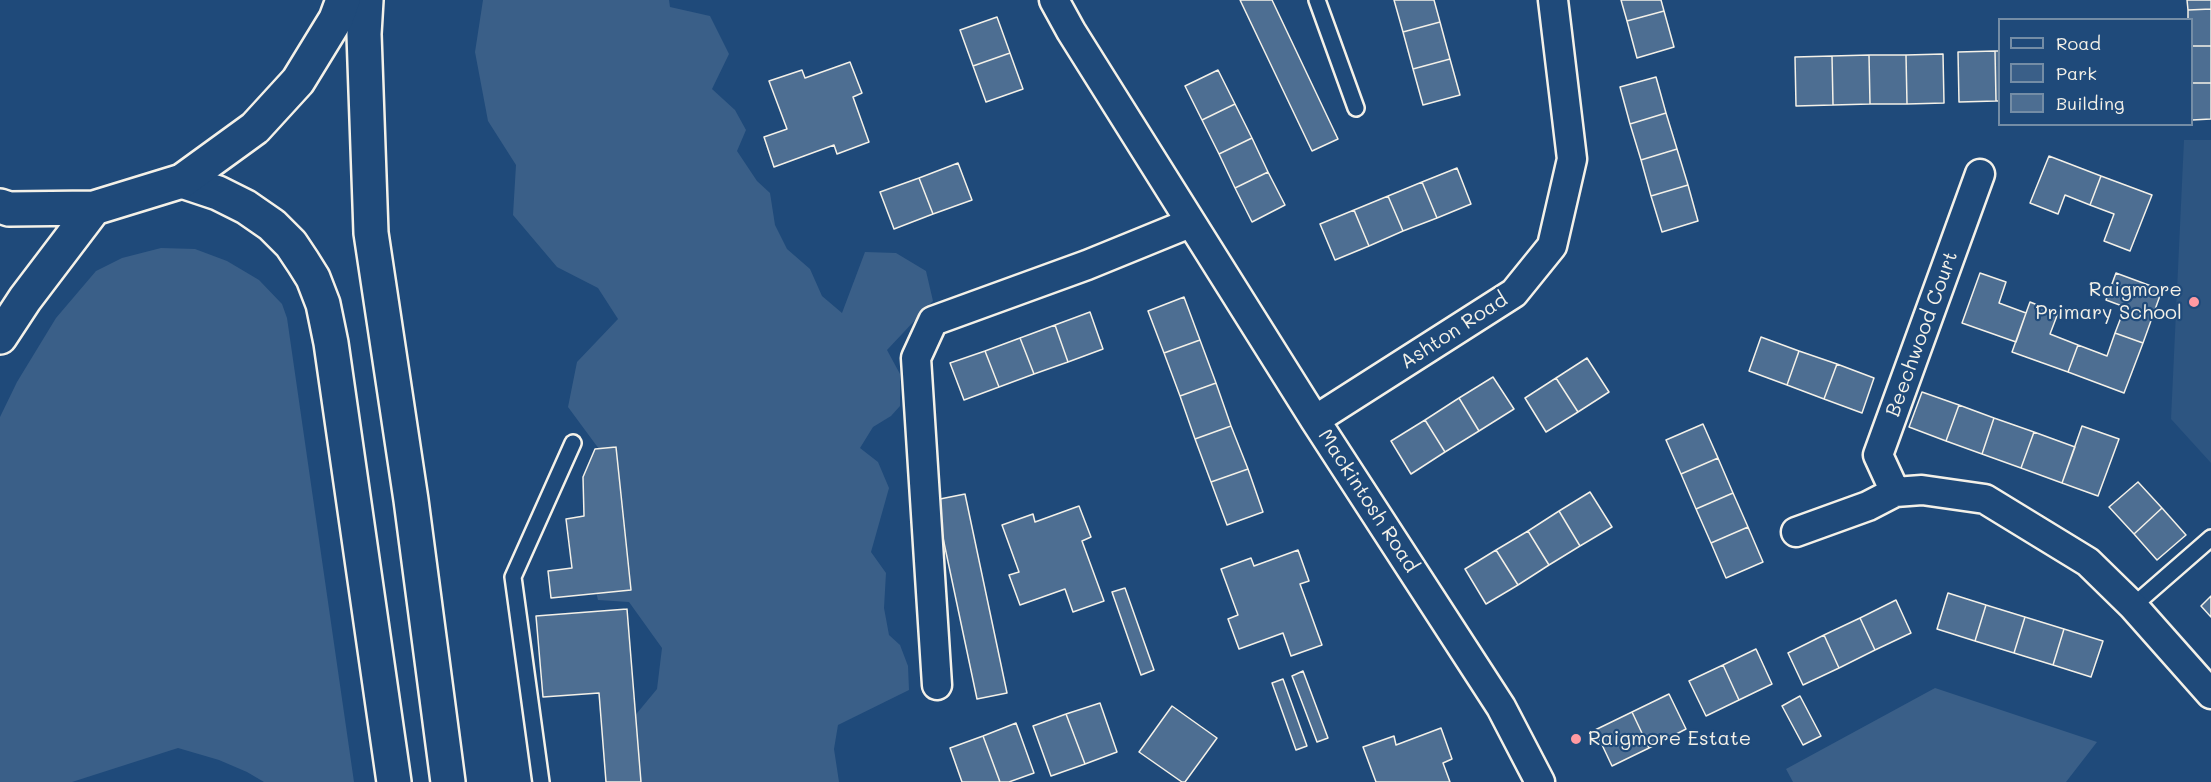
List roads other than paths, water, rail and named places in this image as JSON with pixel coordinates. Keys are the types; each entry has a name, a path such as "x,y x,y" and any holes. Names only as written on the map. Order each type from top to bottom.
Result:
{"main road":[{"path":"0,206 9,209 94,208 182,181 255,128 298,81 336,19 343,0"},
{"path":"366,0 364,34 371,233 411,500 448,782"},
{"path":"182,181 218,193 246,207 272,225 291,244 303,262 313,278 323,304 331,343 394,782"},
{"path":"0,337 25,298 94,208"}],"street":[{"name":"Mackintosh Road","path":"1053,0 1190,223 1501,707 1540,782"},
{"name":"Ashton Road","path":"1315,420 1514,293 1552,246 1572,159 1553,0"},
{"name":"Beechwood Court","path":"1894,492 1878,455 1980,174"},
{"path":"938,685 916,358 933,321 1087,265 1190,223"},
{"path":"1796,532 1868,506 1894,492 1922,490 1985,499 2088,562 2133,606 2211,694"}],"lane":[{"path":"1317,0 1356,108"},
{"path":"541,782 513,577 573,443"},
{"path":"2133,606 2211,538"}],"place":[{"name":"Raigmore Primary School","path":"2194,302"},
{"name":"Raigmore Estate","path":"1576,739"}]}
